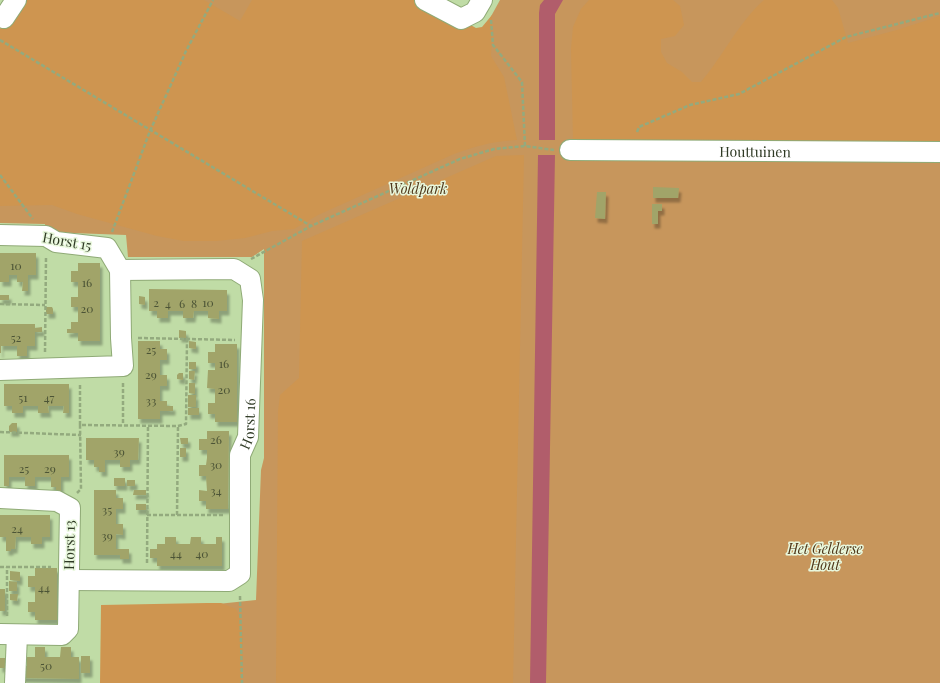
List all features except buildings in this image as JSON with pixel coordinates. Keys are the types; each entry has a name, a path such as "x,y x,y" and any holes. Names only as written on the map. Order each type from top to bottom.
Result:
{"street":[{"path":"0,16 4,18 16,0"},
{"path":"425,0 461,19 487,8"},
{"name":"Houttuinen","path":"570,150 940,152"},
{"name":"Horst 15","path":"0,235 46,236 56,242 107,248 120,270 123,366"},
{"path":"120,270 234,269"},
{"name":"Horst 16","path":"234,269 250,279 253,300 248,437 240,455 240,574"},
{"path":"0,370 123,366"},
{"name":"Horst 13","path":"0,498 57,501 70,508 68,629 62,635 8,634"},
{"path":"69,573 146,580 230,581 240,574"},
{"path":"8,634 16,683"}],"path":[{"path":"107,248 150,131 186,50 213,0"},
{"path":"487,8 493,45 522,82 525,146"},
{"path":"630,150 639,127 690,105 739,94 846,37 940,13"},
{"path":"0,40 311,226"},
{"path":"234,269 311,226 460,159 494,149 525,146 548,150 570,150"},
{"path":"0,175 46,236 45,369"},
{"path":"0,304 45,305"},
{"path":"121,338 251,340"},
{"path":"80,425 178,426 186,424 187,339"},
{"path":"123,366 123,426"},
{"path":"64,505 81,489 80,368"},
{"path":"146,580 148,426"},
{"path":"177,515 178,426"},
{"path":"0,432 80,435"},
{"path":"147,515 240,515"},
{"path":"0,566 69,573"},
{"path":"7,567 8,634"},
{"path":"240,574 242,683"}],"green space":[{"name":"Woldpark","path":"28,0 412,0 468,31 483,31 500,0 940,0 940,683 111,683 112,615 256,600 261,470 264,458 264,249 252,257 128,257 126,235 46,232 45,224 0,223 0,31 7,35"}],"shaded area":[{"path":"22,0 204,0 240,21 252,0 425,0 476,28 482,27 492,15 491,56 504,77 517,140 477,146 462,151 318,215 294,229 272,231 245,238 216,241 184,241 157,236 77,214 52,205 0,206 0,29 1,27 4,29"},
{"path":"544,0 563,0 555,14 555,140 539,140 539,13 540,5"},
{"path":"589,0 673,0 680,6 684,25 675,36 661,39 661,52 667,63 682,72 692,82 701,82 747,18 764,0 832,0 838,8 848,43 897,30 940,16 940,144 573,140 571,49 573,27 581,9"},
{"path":"524,155 513,683 276,683 278,411 280,395 299,378 302,241 496,156"},
{"path":"538,155 555,155 546,683 530,683"},
{"path":"221,603 236,609 242,626 243,645 241,683 100,683 101,605"}],"park label":[{"name":"Het Gelderse Hout","path":"825,556"}]}
